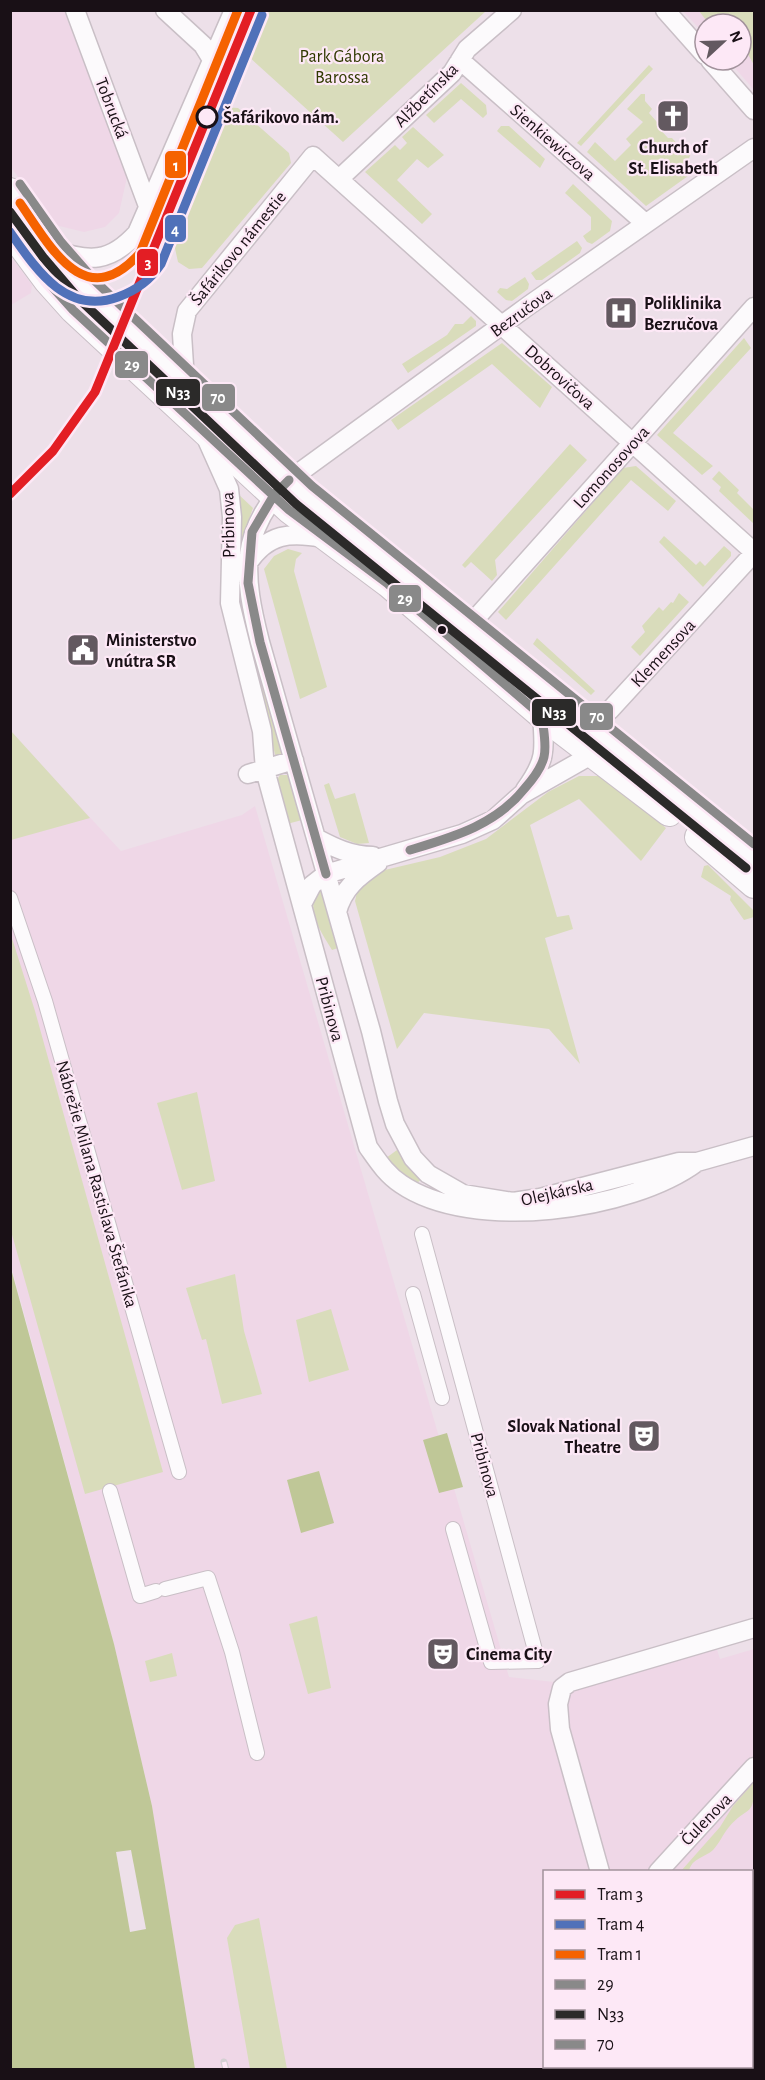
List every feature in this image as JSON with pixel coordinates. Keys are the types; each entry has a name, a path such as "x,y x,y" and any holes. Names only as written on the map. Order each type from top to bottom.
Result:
{"main road":[{"path":"10,191 52,249 86,289 185,381 325,538 388,585 550,722 678,820 754,885"},
{"path":"10,231 58,295 201,427 468,627 754,860"}],"street":[{"name":"Tobrucká","path":"75,10 148,206"},
{"path":"165,10 203,45 211,58"},
{"path":"52,249 89,259 116,252 136,233 234,10"},
{"name":"Alžbetínska","path":"339,179 452,72 467,49 512,10"},
{"path":"665,10 693,42"},
{"name":"Sienkiewiczova","path":"460,60 645,223"},
{"path":"721,72 754,110"},
{"name":"Bezručova","path":"281,488 502,326 754,147"},
{"name":"Šafárikovo námestie","path":"185,381 182,334 187,311 313,156 339,179"},
{"name":"Dobrovičova","path":"339,179 754,552"},
{"name":"Lomonosovova","path":"468,627 754,307"},
{"name":"Pribinova","path":"201,427 220,464 229,489 232,517 230,603 262,730 257,772 302,904 368,1147 384,1171 402,1185 450,1205"},
{"name":"Pribinova","path":"281,488 252,532 248,563 252,608 371,1031 388,1101 402,1140"},
{"path":"248,563 261,546 282,536 325,538"},
{"name":"Klemensova","path":"550,722 589,725 610,710 754,552"},
{"path":"521,795 540,768 544,758 550,722"},
{"path":"302,904 312,885 326,874 462,834 493,820 521,795 593,754 618,750"},
{"path":"257,772 294,760"},
{"path":"316,838 340,851 358,856 390,856"},
{"path":"337,912 348,886 390,856"},
{"name":"Nábrežie Milana Rastislava Štefánika","path":"10,898 45,1001 179,1472"},
{"name":"Olejkárska","path":"402,1140 413,1158 443,1184 463,1194 496,1201 540,1198 678,1162 697,1161 754,1146"},
{"name":"Olejkárska","path":"450,1205 515,1214 568,1207 629,1194 677,1177 697,1161"},
{"name":"Pribinova","path":"422,1233 538,1661 491,1662 453,1529"},
{"path":"413,1294 442,1398"},
{"path":"110,1491 140,1596 208,1578 232,1652 257,1753"},
{"path":"599,1870 560,1730 558,1704 562,1688 570,1682 754,1628"},
{"name":"Čulenova","path":"659,1870 754,1767"}],"shaded area":[{"path":"10,11 64,11 127,177 119,213 105,227 84,232 51,224 11,167"},
{"path":"683,11 754,11 754,90 738,72 753,72 753,12 693,12 693,22"},
{"path":"10,255 32,285 31,293 11,305"},
{"path":"10,731 121,851 242,815 255,806 509,1677 581,1685 715,1644 720,1659 754,1649 754,2069 195,2069 152,1806 114,1644 11,1265"},
{"path":"10,1265 114,1644 152,1806 195,2069 11,2069"},
{"path":"447,1433 463,1487 439,1493 423,1440"},
{"path":"319,1471 334,1523 301,1533 287,1480"}],"green space":[{"name":"Park Gábora Barossa","path":"266,10 486,11 343,142 248,56"},
{"path":"754,11 754,65 753,12 700,12"},
{"path":"649,65 653,69 581,146 577,143"},
{"path":"461,83 486,105 487,114 483,118 461,99 434,123 426,115"},
{"path":"641,94 645,94 645,101 652,109 649,113 657,122 657,126 668,138 672,138 680,147 684,145 691,153 686,166 688,176 646,206 587,152 595,142 615,161 631,145 626,139 643,122 627,109"},
{"path":"224,107 238,108 289,153 291,163 202,268 189,269 178,262 171,230"},
{"path":"501,126 509,126 545,159 540,168 497,131"},
{"path":"413,127 444,155 428,168 417,159 397,180 432,214 422,224 365,172 395,145 400,150 407,143 402,137"},
{"path":"573,184 612,221 610,231 592,244 587,242 583,236 591,230 591,217 565,193"},
{"path":"577,241 582,248 580,253 542,280 536,280 531,273"},
{"path":"525,277 529,284 528,289 512,301 506,300 497,292 500,288 507,289"},
{"path":"471,316 476,321 476,326 408,373 402,364 447,335 455,324 463,324"},
{"path":"744,338 751,348 673,433 713,466 702,475 657,435"},
{"path":"502,343 552,387 540,408 492,364 398,430 391,420"},
{"path":"570,444 587,460 495,560 497,575 492,581 471,562 465,568 462,565"},
{"path":"636,466 676,501 668,511 631,480 506,620 498,612 623,468"},
{"path":"719,471 739,490 737,493 754,510 754,524 719,491 721,487 712,479"},
{"path":"237,493 253,508 246,528 240,560 241,588 253,640 246,642 234,590"},
{"path":"664,536 696,565 700,561 705,566 724,546 731,552 731,556 703,587 659,542"},
{"path":"288,549 302,553 296,559 294,571 327,687 300,699 264,569 274,556"},
{"path":"679,593 689,602 640,656 631,647 645,632 642,626 659,607 663,611 671,602 673,603"},
{"path":"537,638 595,691 591,695 533,644"},
{"path":"256,648 283,752 276,758 248,650"},
{"path":"11,731 90,818 11,840"},
{"path":"280,775 287,775 292,779 302,820 287,824 275,783"},
{"path":"579,776 602,776 666,828 641,861 579,799 530,825 557,917 569,915 573,929 545,938 580,1064 549,1029 424,1013 397,1049 355,901 357,892 372,873 440,857 486,839 548,792"},
{"path":"329,783 335,799 355,793 369,843 357,844 340,837 324,785"},
{"path":"708,865 754,911 754,917 744,920 730,900 731,896 701,877 704,866"},
{"path":"321,885 338,948 332,950 318,926 313,910 316,894"},
{"path":"10,932 35,1011 163,1472 85,1494 11,1231"},
{"path":"197,1092 215,1181 182,1190 157,1103"},
{"path":"397,1150 422,1179 417,1183 400,1173 386,1158"},
{"path":"235,1274 244,1331 262,1394 222,1404 206,1339 202,1340 186,1288"},
{"path":"331,1309 349,1370 309,1382 296,1320"},
{"path":"317,1616 331,1688 308,1694 289,1624"},
{"path":"172,1653 177,1676 150,1682 145,1661"},
{"path":"754,1782 753,1802 749,1810 735,1820 713,1850 696,1861 690,1870 682,1870 720,1827 733,1806"},
{"path":"259,1918 287,2069 250,2069 227,1938 235,1925"}],"pier":[{"path":"131,1850 146,1929 130,1932 116,1852"}],"railway":[{"path":"224,2062 226,2070"}],"tram line":[{"name":"1","path":"20,203 57,254 71,267 86,276 102,277 120,270 140,253 238,10"},
{"name":"3","path":"10,494 53,451 95,392 251,10"},
{"name":"4","path":"10,232 42,274 68,295 83,300 99,301 118,297 142,284 161,264 262,15"}],"transit line":[{"name":"70","path":"20,184 61,242 95,281 312,486 754,844"},
{"name":"N33","path":"10,212 43,257 78,298 296,504 746,868"},
{"name":"29","path":"10,232 47,281 73,310 289,510 388,584 542,716"},
{"name":"29","path":"289,480 274,495 252,532 248,583 260,642 326,874"},
{"name":"29","path":"410,850 473,828 513,801 534,777 543,761 545,747 542,716"}],"place":[{"name":"Church of St. Elisabeth","path":"673,116"},
{"name":"Šafárikovo nám.","path":"207,117"},
{"name":"Poliklinika Bezručova","path":"621,313"},
{"name":"Ministerstvo vnútra SR","path":"83,650"},
{"name":"Slovak National Theatre","path":"644,1436"},
{"name":"Cinema City","path":"443,1654"}]}
